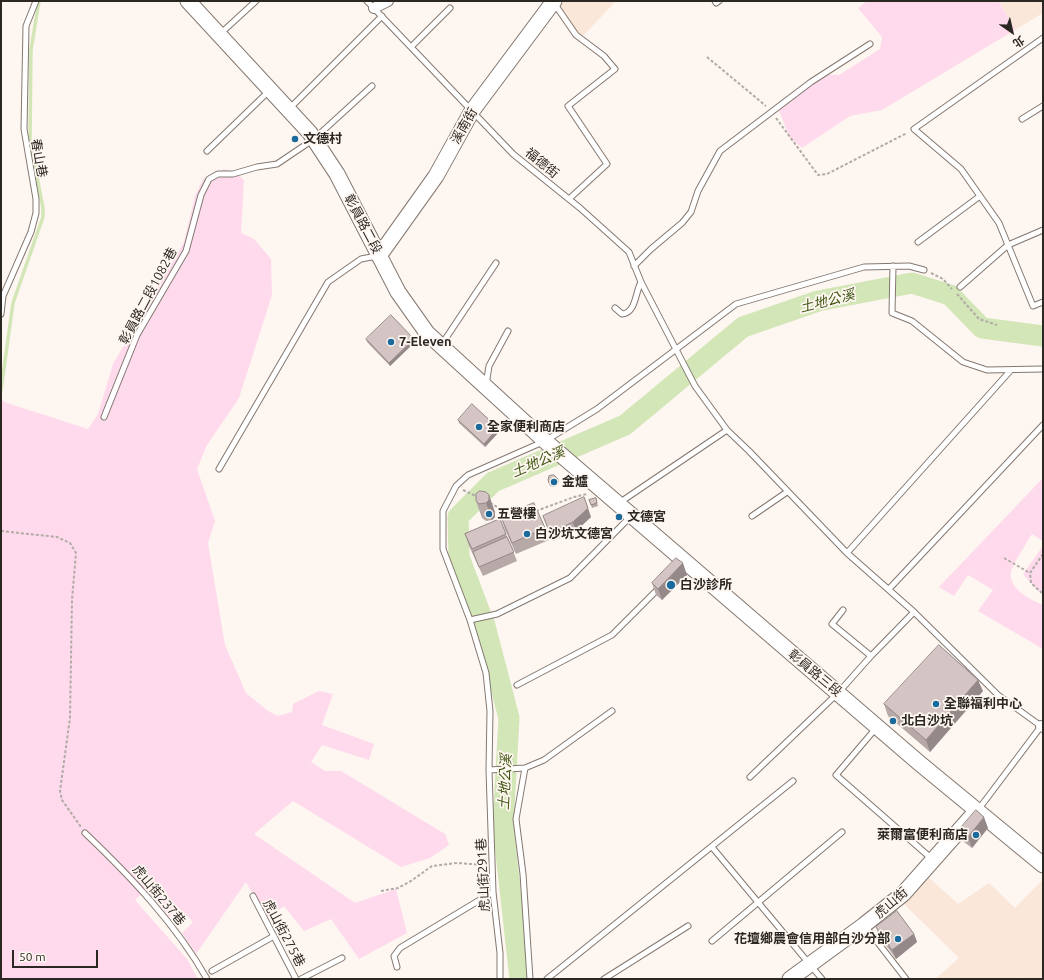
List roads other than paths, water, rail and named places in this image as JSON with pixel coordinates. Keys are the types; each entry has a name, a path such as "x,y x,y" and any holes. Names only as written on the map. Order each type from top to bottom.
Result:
{"main road":[{"name":"彰員路二段","path":"188,1 314,139 337,174 398,292 427,333 486,388 589,479"},
{"name":"溪南街","path":"379,256 436,176 472,111 554,2"},
{"name":"彰員路三段","path":"589,479 632,515 681,562 1043,865"},
{"name":"虎山街","path":"790,979 864,925 903,894 977,811"}],"street":[{"path":"371,5 388,1"}],"lane":[{"name":"春山巷","path":"1,314 3,296 31,232 36,213 36,199 24,129 26,26 36,1"},
{"path":"219,35 256,1"},
{"path":"715,1 716,3 719,1"},
{"path":"554,2 576,35 604,56 615,69 568,106 607,164 569,199"},
{"name":"福德街","path":"371,5 513,154 569,199 629,252 641,282 695,386 727,430 847,553 914,612 998,695 1042,726"},
{"path":"411,47 450,8"},
{"path":"288,110 382,16"},
{"path":"1043,38 914,129 961,169 999,223 1033,306 1043,302"},
{"path":"634,266 651,249 682,223 691,212 698,191 720,150 811,82 870,44"},
{"path":"314,139 372,86"},
{"path":"207,151 270,90"},
{"path":"1022,119 1043,106"},
{"name":"彰員路二段1082巷","path":"104,417 137,335 186,251 201,195 209,179 218,174 233,174 256,167 276,164 314,139"},
{"path":"918,242 980,196"},
{"path":"960,287 1008,246 1043,230"},
{"path":"219,469 328,282 362,259 379,256"},
{"path":"441,346 496,263"},
{"path":"893,266 892,313 912,321 962,362 987,370 1043,369"},
{"name":"虎山街291巷","path":"500,979 500,953 492,865 489,770 490,711 486,673 473,620 443,549 443,511 456,486 468,475 549,444 736,304 864,268 909,266 924,270"},
{"path":"615,308 622,314 628,314 632,309 636,291 641,282"},
{"path":"486,388 489,366 508,330"},
{"path":"847,553 1011,370"},
{"path":"889,589 1043,425"},
{"path":"618,504 727,430"},
{"path":"752,516 787,492"},
{"path":"473,620 497,614 570,578 632,515"},
{"path":"517,685 612,635 661,585"},
{"path":"843,610 832,624 871,656"},
{"path":"750,776 838,693 871,656 914,612"},
{"path":"489,770 525,768 544,760 612,711"},
{"path":"877,726 836,775 934,860"},
{"path":"977,811 1042,726"},
{"path":"525,768 516,818 523,874 530,979"},
{"path":"547,979 793,781"},
{"path":"712,940 759,903 842,832"},
{"name":"虎山街237巷","path":"85,833 127,873 193,954 208,979"},
{"path":"712,847 811,963 822,979"},
{"path":"396,967 394,956 400,948 494,892"},
{"name":"虎山街275巷","path":"253,896 296,979"},
{"path":"864,925 906,979"},
{"path":"604,979 688,926"},
{"path":"212,971 274,936"},
{"path":"301,979 342,958"}],"waterway":[{"path":"1,390 13,303 43,217 43,208 30,141 31,50 39,1"},
{"name":"土地公溪","path":"520,979 503,826 509,718 485,626 459,557 458,517 493,482 625,425 743,327 818,301 912,283 950,295 982,328 1043,336"}],"place":[{"name":"文德村","path":"295,139"},
{"name":"7-Eleven","path":"391,342"},
{"name":"全家便利商店","path":"479,427"},
{"name":"金爐","path":"554,482"},
{"name":"五營樓","path":"489,514"},
{"name":"文德宮","path":"619,517"},
{"name":"白沙坑文德宮","path":"527,534"},
{"name":"白沙診所","path":"671,585"},
{"name":"全聯福利中心","path":"936,704"},
{"name":"北白沙坑","path":"893,721"},
{"name":"萊爾富便利商店","path":"976,835"},
{"name":"花壇鄉農會信用部白沙分部","path":"898,939"}]}
